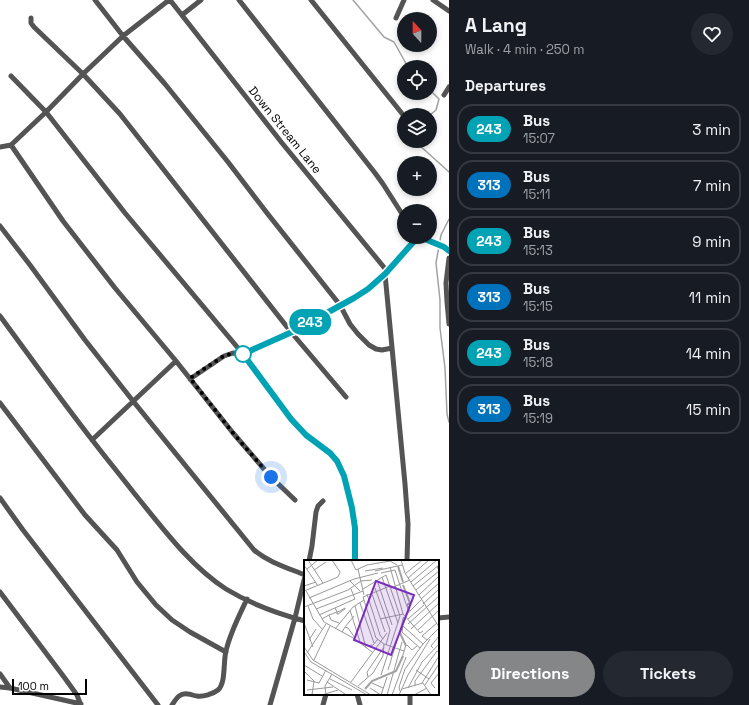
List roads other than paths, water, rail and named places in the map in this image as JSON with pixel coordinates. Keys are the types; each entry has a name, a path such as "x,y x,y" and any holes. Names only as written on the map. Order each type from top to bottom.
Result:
{"street":[{"path":"95,0 123,36 190,114 340,305 350,324 358,334 368,345 376,349 382,350 392,348"},
{"path":"0,147 11,145 123,36 169,0"},
{"name":"Down Stream Lane","path":"169,0 386,272"},
{"path":"182,15 201,0"},
{"path":"239,0 375,172 397,206"},
{"path":"311,0 398,108"},
{"path":"396,18 404,0"},
{"path":"433,0 449,11"},
{"path":"31,18 31,23 34,27 83,74 120,114 292,332 346,397"},
{"path":"11,76 46,112 125,213 243,354 291,419 306,435 330,453 337,461 344,476 352,508 355,528 355,560"},
{"path":"444,95 449,87"},
{"path":"11,145 64,221 116,288 233,433 271,477 295,500"},
{"path":"0,226 85,340 254,550 268,559 304,576"},
{"path":"190,378 224,356 233,353 243,354 292,332 368,289 386,272 410,244"},
{"path":"436,244 449,251"},
{"path":"449,258 446,283 449,324"},
{"path":"386,272 407,516 407,560"},
{"path":"0,316 92,440 183,551 204,572 226,589 268,609 304,621"},
{"path":"92,440 176,361"},
{"path":"0,403 85,515 117,550 137,582 156,605 172,620 226,652"},
{"path":"0,498 158,705"},
{"path":"309,560 316,512 318,506 323,501"},
{"path":"270,705 295,618 304,580"},
{"path":"0,592 82,704"},
{"path":"172,705 180,695 183,694 187,693 200,696 218,690 222,684 226,652 233,629 247,600"},
{"path":"0,674 10,688"},
{"path":"0,686 82,704"},
{"path":"323,705 326,695"},
{"path":"357,695 360,705"}],"waterway":[{"path":"353,0 384,37 394,42 404,60"},
{"path":"437,97 439,99 437,108"},
{"path":"422,148 449,172"},
{"path":"449,219 441,235 436,263 440,300 440,328 445,368 447,414 449,422"}]}
